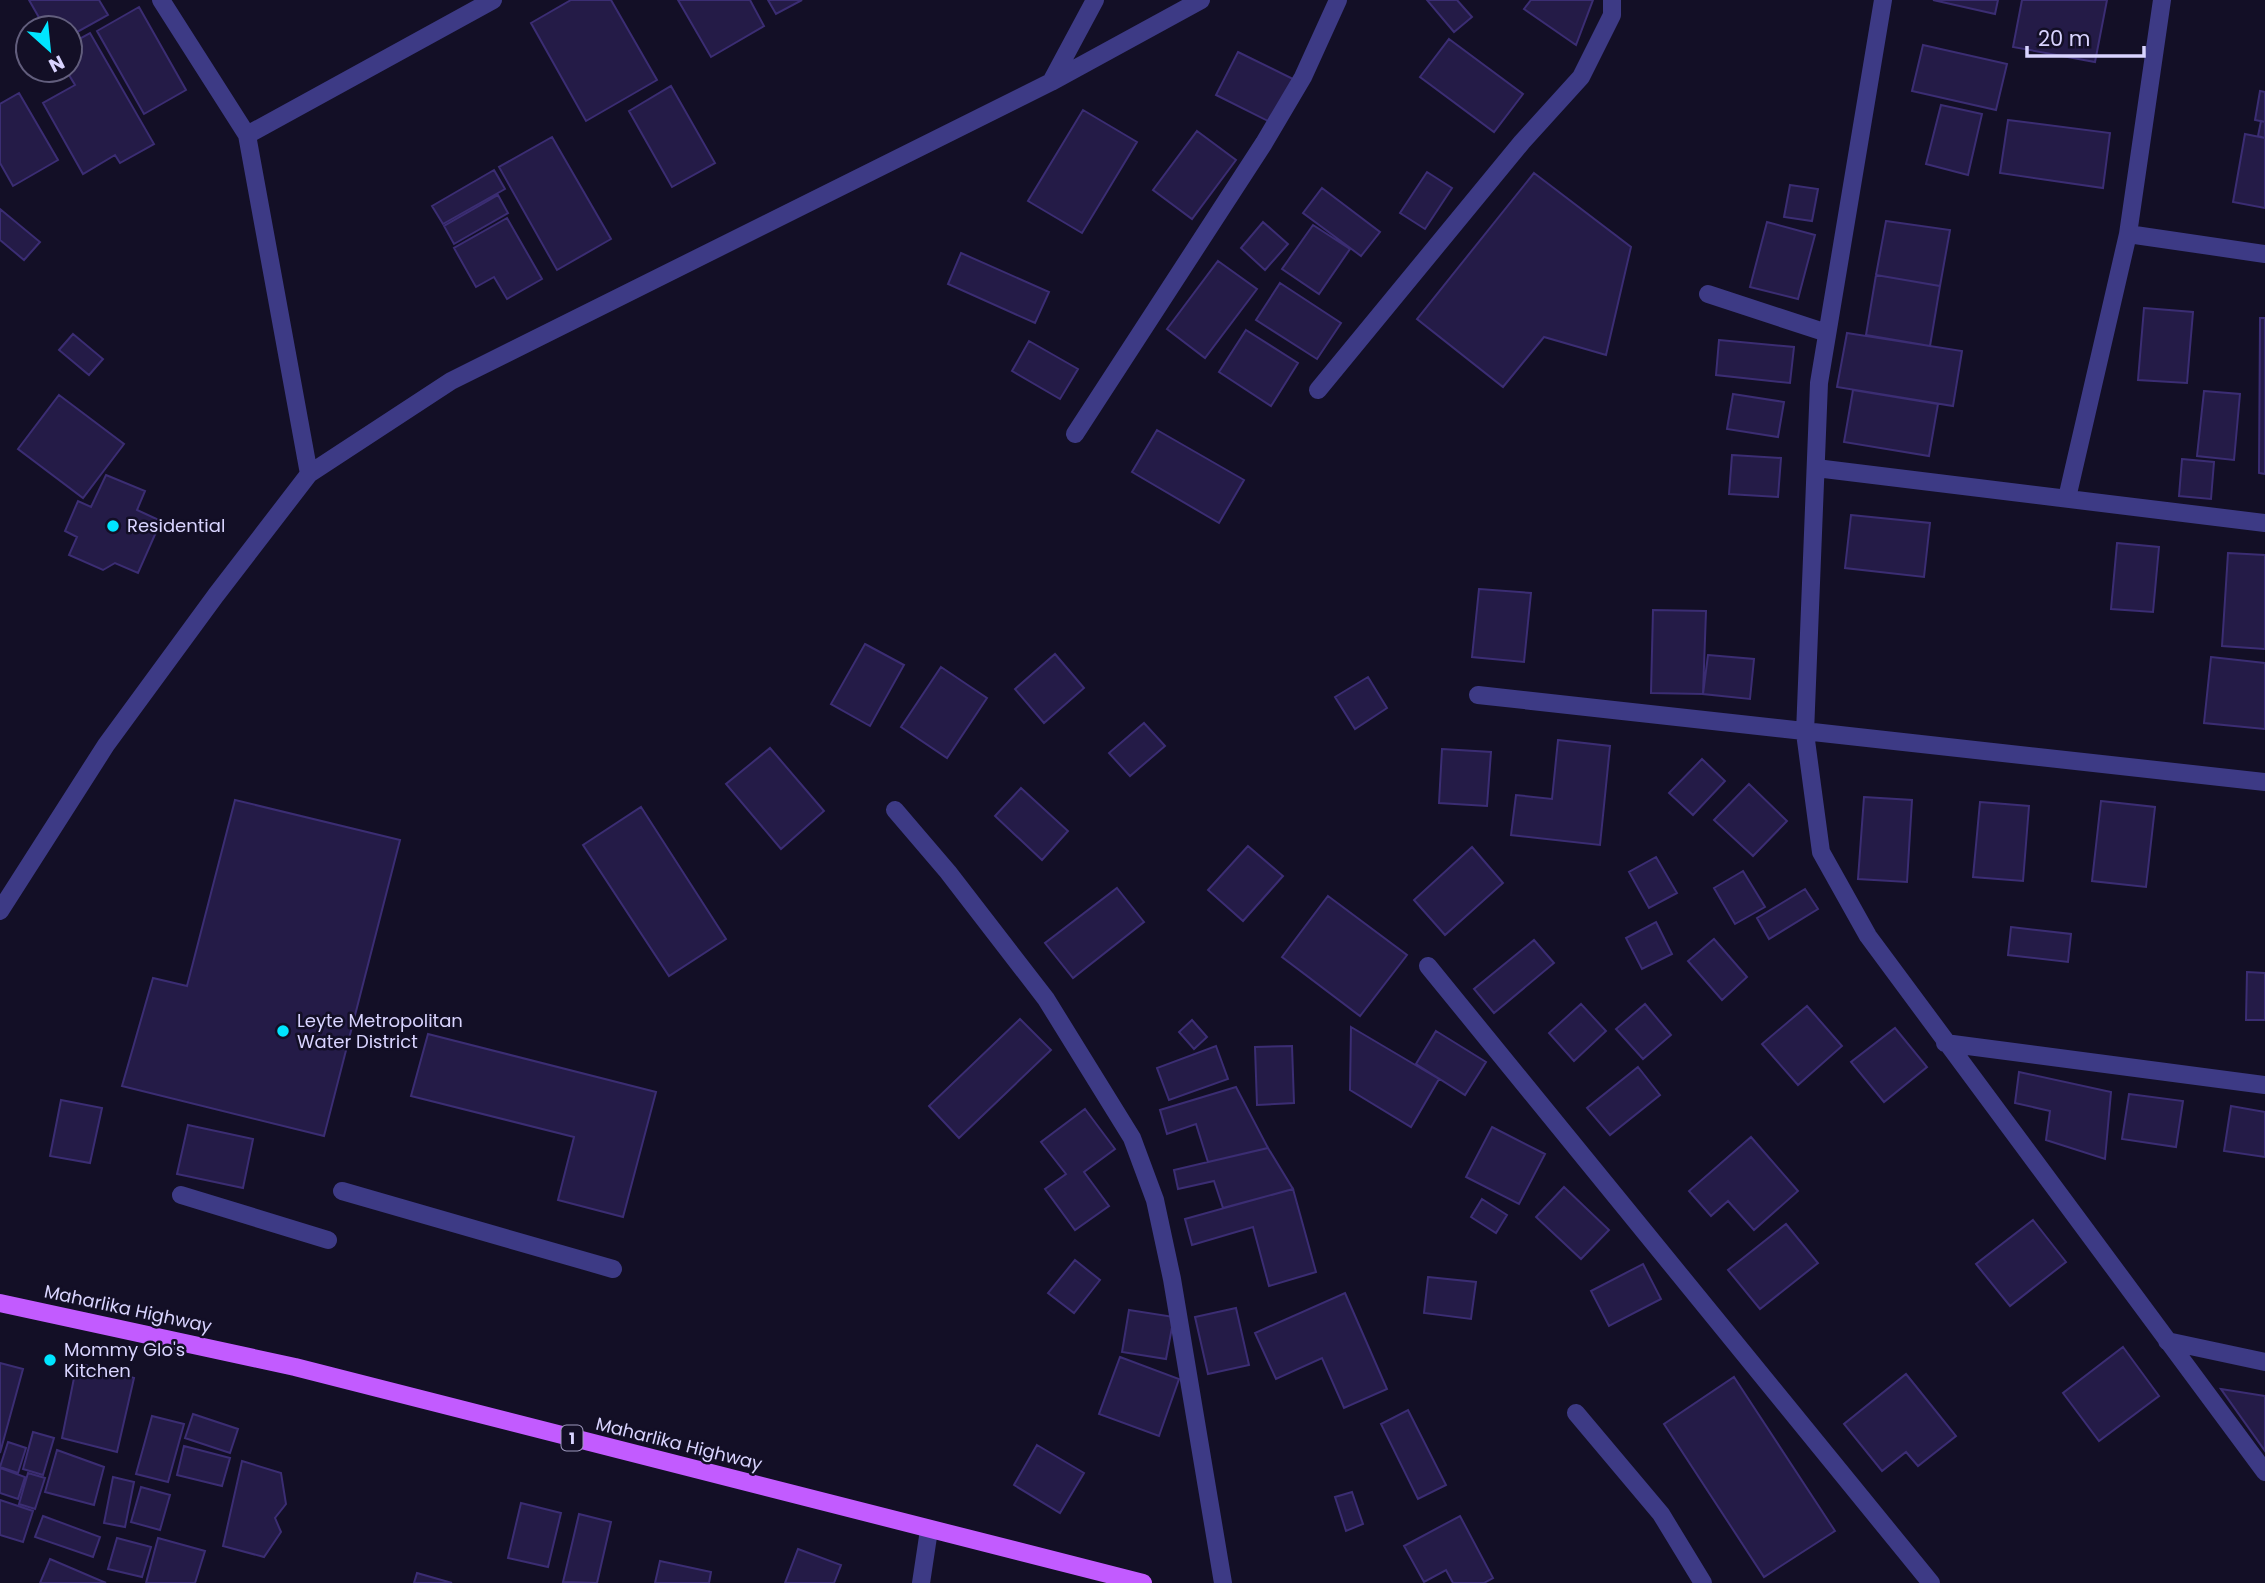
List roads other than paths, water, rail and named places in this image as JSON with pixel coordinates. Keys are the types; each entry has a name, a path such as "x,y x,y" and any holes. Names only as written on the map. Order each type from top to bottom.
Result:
{"main road":[{"name":"Maharlika Highway","path":"0,1303 295,1367 1143,1583"}],"street":[{"path":"161,0 247,135 309,474"},
{"path":"247,135 493,0"},
{"path":"1051,82 1096,0"},
{"path":"0,911 106,745 309,474 451,381 1051,82 1201,0"},
{"path":"1075,434 1264,143 1303,77 1338,0"},
{"path":"1318,390 1522,142 1581,76 1612,15 1612,0"},
{"path":"1883,0 1819,383 1805,733 1821,852 1868,936 2265,1472"},
{"path":"2067,498 2129,234 2162,0"},
{"path":"2129,234 2265,254"},
{"path":"1708,295 1827,333"},
{"path":"1816,468 2265,523"},
{"path":"1478,695 2265,782"},
{"path":"895,810 948,872 1046,999 1132,1138 1155,1200 1172,1279 1223,1583"},
{"path":"1428,966 1931,1583"},
{"path":"1945,1043 2265,1085"},
{"path":"342,1191 613,1269"},
{"path":"181,1195 328,1240"},
{"path":"2167,1341 2265,1362"},
{"path":"1576,1413 1661,1514 1703,1583"},
{"path":"921,1583 929,1530"}],"place":[{"name":"Residential","path":"113,526"},
{"name":"Leyte Metropolitan Water District","path":"283,1031"},
{"name":"Mommy Glo's Kitchen","path":"50,1360"}]}
